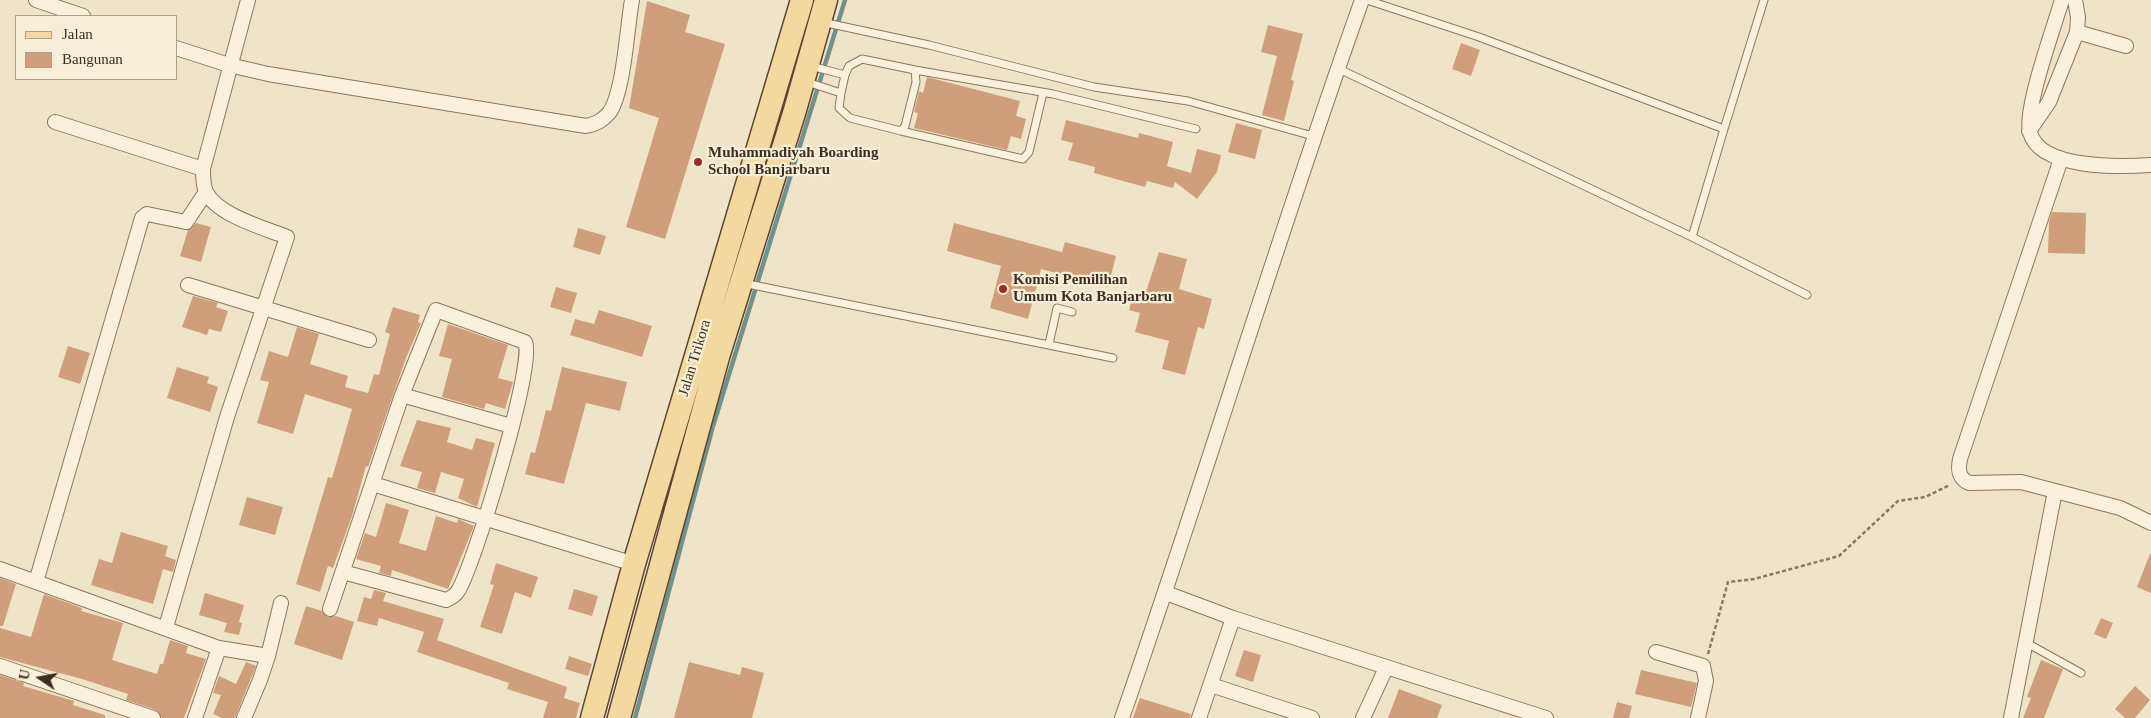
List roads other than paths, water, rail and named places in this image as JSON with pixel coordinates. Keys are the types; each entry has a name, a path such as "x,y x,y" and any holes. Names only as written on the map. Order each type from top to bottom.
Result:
{"main road":[{"name":"Jalan Trikora","path":"592,718 634,564 802,0"},
{"name":"Jalan Trikora","path":"619,718 749,284 826,0"}],"street":[{"path":"36,0 80,15"},
{"path":"166,627 227,417 287,237 224,211 206,192 203,169 248,0"},
{"path":"178,49 229,66 586,126 597,124 604,118 615,100 632,0"},
{"path":"1122,718 1166,593 1314,136 1362,0"},
{"path":"2062,0 2035,90 2029,131 2038,146 2061,159 2113,167 2151,165"},
{"path":"2029,131 2049,102 2077,32 2078,17 2075,0"},
{"path":"2077,32 2126,46"},
{"path":"55,122 203,169"},
{"path":"2061,159 1960,459 1959,470 1963,480 1974,484 2021,482 2120,508 2151,523"},
{"path":"36,582 142,218 147,214 186,222 206,192"},
{"path":"188,285 263,310 369,340"},
{"path":"330,609 402,395 436,310 525,342 528,356 511,426 486,519 458,593 446,600 430,598 343,572"},
{"path":"402,395 511,426"},
{"path":"373,484 634,564"},
{"path":"2011,718 2055,491"},
{"path":"0,569 166,627 219,648 268,656"},
{"path":"1166,593 1234,618 1546,718"},
{"path":"244,718 268,656 281,603"},
{"path":"1199,718 1234,618"},
{"path":"195,718 219,648"},
{"path":"1656,652 1697,663 1705,670 1706,680 1698,718"},
{"path":"0,666 154,718"},
{"path":"1363,718 1386,668"},
{"path":"1210,685 1312,718"}],"lane":[{"path":"1367,0 1480,37 1724,129"},
{"path":"1692,237 1764,0"},
{"path":"820,22 929,45 1094,87 1188,102 1314,136"},
{"path":"1043,93 1029,152 1023,159 850,118 839,108 845,75 849,66 862,59 1043,93 1196,129"},
{"path":"1338,68 1692,237 1807,295"},
{"path":"901,130 904,126 916,82 915,70"},
{"path":"806,73 845,75"},
{"path":"806,73 841,93"},
{"path":"749,284 1113,358"},
{"path":"1049,344 1057,308 1072,312"},
{"path":"2025,642 2081,672"}],"waterway":[{"path":"635,718 713,426 845,0"}],"place":[{"name":"Muhammadiyah Boarding School Banjarbaru","path":"698,162"},
{"name":"Komisi Pemilihan Umum Kota Banjarbaru","path":"1003,289"}]}
